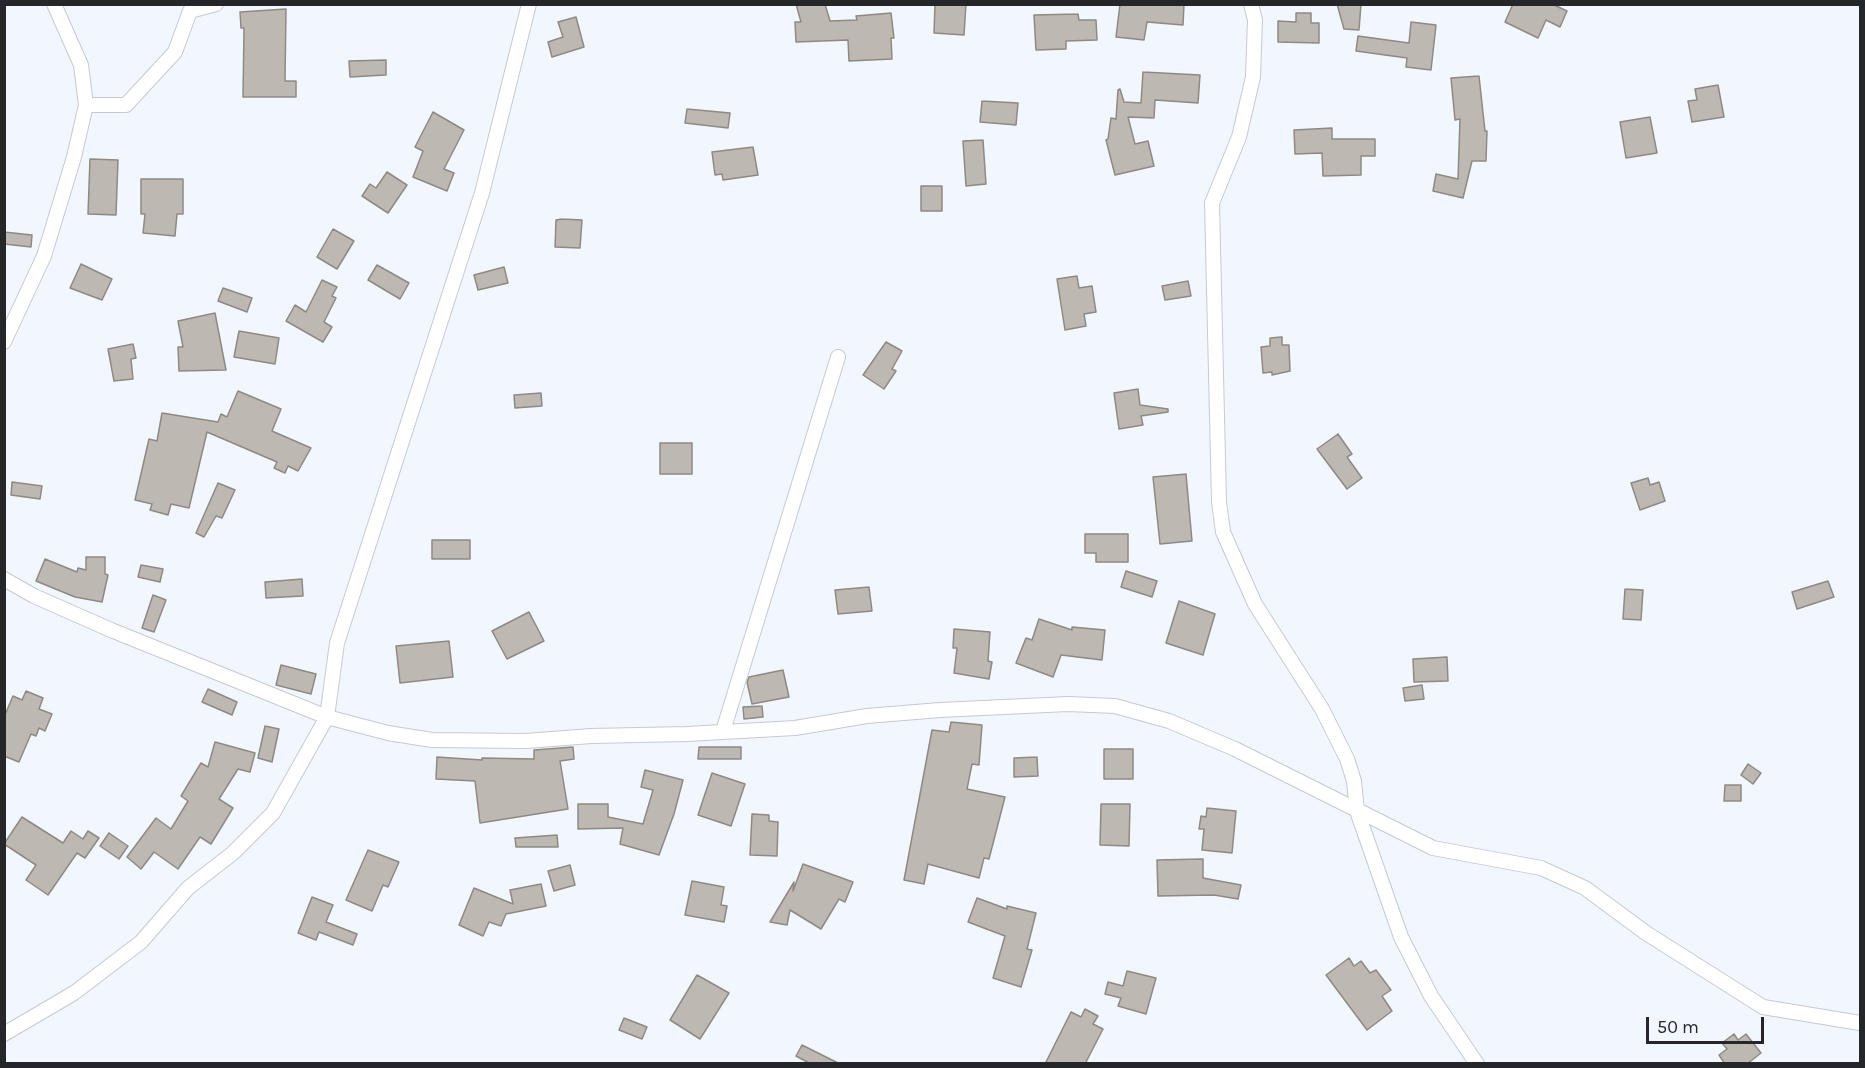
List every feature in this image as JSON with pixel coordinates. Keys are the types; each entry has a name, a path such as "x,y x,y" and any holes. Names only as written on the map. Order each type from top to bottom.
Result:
{"street":[{"path":"4,342 44,256 74,157 86,105 81,65 54,4"},
{"path":"86,105 126,105 175,52 190,11 216,4"},
{"path":"4,1034 74,993 141,942 188,888 234,853 273,813 327,717 337,643 482,193 529,4"},
{"path":"1251,4 1255,20 1253,77 1239,137 1212,203 1219,502 1224,532 1255,604 1322,709 1347,759 1354,781 1357,811 1401,937 1431,996 1477,1064"},
{"path":"723,731 838,357"},
{"path":"4,579 34,596 111,630 327,717 388,733 432,740 526,741 795,728 867,716 940,710 1068,704 1115,706 1169,721 1224,744 1433,848 1541,868 1586,888 1646,933 1763,1007 1860,1023"}],"building":[{"path":"796,4 825,4 830,21 857,20 856,16 891,13 894,38 891,38 892,59 849,61 848,40 796,42 795,22 801,22"},
{"path":"935,4 966,4 964,35 934,33"},
{"path":"1120,4 1184,4 1183,25 1147,22 1144,40 1116,37"},
{"path":"1337,4 1361,4 1359,30 1344,29"},
{"path":"1513,4 1552,4 1567,11 1560,27 1546,20 1538,38 1505,22"},
{"path":"286,9 285,81 296,81 296,97 243,97 244,28 241,28 240,12"},
{"path":"1296,13 1311,13 1311,23 1319,23 1319,43 1278,42 1278,21 1296,22"},
{"path":"1078,14 1079,20 1096,20 1097,40 1066,41 1066,49 1036,50 1034,15"},
{"path":"576,17 584,47 552,57 548,42 563,37 558,22"},
{"path":"1411,22 1436,25 1431,70 1406,67 1407,58 1356,51 1358,36 1409,43"},
{"path":"386,60 386,75 350,77 349,61"},
{"path":"1143,72 1200,75 1198,103 1155,100 1154,118 1128,117 1135,144 1148,141 1154,166 1115,175 1106,140 1111,118 1116,119 1118,90 1120,89 1124,102 1141,103"},
{"path":"1479,76 1485,131 1487,131 1486,161 1472,161 1463,198 1433,191 1436,174 1458,179 1460,119 1455,120 1451,78"},
{"path":"1718,85 1724,117 1692,122 1688,101 1697,100 1695,89"},
{"path":"982,101 1018,103 1016,125 980,122"},
{"path":"687,109 730,113 728,128 685,123"},
{"path":"433,112 464,130 444,169 454,173 447,191 413,177 423,151 415,147"},
{"path":"1650,117 1657,153 1626,158 1620,122"},
{"path":"1332,128 1332,139 1375,139 1375,156 1361,156 1361,175 1323,176 1322,153 1295,154 1294,130"},
{"path":"983,140 986,184 966,186 963,141"},
{"path":"753,147 758,175 723,180 722,174 715,175 712,152"},
{"path":"90,159 118,160 116,215 88,214"},
{"path":"387,172 407,185 388,213 362,196 370,184 376,188"},
{"path":"141,179 183,179 183,214 177,214 175,236 143,233 145,214 141,214"},
{"path":"921,186 942,186 942,211 921,211"},
{"path":"556,220 582,220 580,248 555,247"},
{"path":"333,229 354,241 337,269 317,257"},
{"path":"4,232 32,235 31,247 4,244"},
{"path":"81,264 112,279 102,300 70,288"},
{"path":"377,265 409,283 400,299 368,280"},
{"path":"504,267 508,283 478,290 474,275"},
{"path":"1077,276 1079,288 1092,286 1096,312 1084,314 1086,326 1065,330 1057,279"},
{"path":"322,280 337,287 332,296 336,298 324,322 332,327 323,342 286,321 295,305 306,312"},
{"path":"1188,281 1191,296 1165,300 1162,286"},
{"path":"223,288 252,298 247,312 218,301"},
{"path":"215,313 226,370 179,371 178,347 183,347 178,321"},
{"path":"239,331 279,338 275,364 234,357"},
{"path":"1282,337 1282,345 1289,345 1290,371 1272,375 1272,372 1263,373 1261,347 1270,346 1270,338"},
{"path":"886,342 902,351 892,369 896,371 884,389 863,375"},
{"path":"133,344 136,358 131,359 133,379 114,381 108,349"},
{"path":"1138,389 1140,405 1168,409 1168,412 1141,416 1143,425 1119,429 1114,393"},
{"path":"238,391 281,409 272,431 311,448 298,471 288,466 285,473 274,468 277,462 207,432 189,508 171,504 168,515 150,510 152,504 135,500 149,439 157,441 162,413 218,422 221,414 227,417"},
{"path":"541,393 542,406 515,408 514,395"},
{"path":"1338,434 1352,454 1347,457 1362,478 1347,489 1317,449"},
{"path":"660,443 692,443 692,474 660,474"},
{"path":"1186,474 1192,541 1160,544 1153,477"},
{"path":"1648,478 1650,485 1659,482 1665,501 1640,510 1631,483"},
{"path":"12,482 42,486 40,499 11,495"},
{"path":"218,483 235,490 222,518 216,516 204,537 196,533"},
{"path":"1085,534 1128,534 1128,562 1096,562 1096,553 1085,553"},
{"path":"432,540 470,540 470,559 432,559"},
{"path":"86,557 105,557 105,574 108,575 102,602 75,597 36,581 45,559 77,572 78,568 86,570"},
{"path":"141,565 163,569 160,582 138,577"},
{"path":"1126,571 1157,581 1152,597 1121,587"},
{"path":"302,579 303,596 266,598 265,582"},
{"path":"1828,581 1834,597 1797,609 1792,592"},
{"path":"869,587 872,611 838,614 835,590"},
{"path":"1625,589 1643,590 1641,620 1623,619"},
{"path":"153,595 166,600 154,632 142,628"},
{"path":"1179,601 1215,614 1203,655 1166,643"},
{"path":"529,612 544,641 507,659 492,631"},
{"path":"1039,619 1072,630 1072,627 1105,630 1102,660 1061,655 1053,677 1016,663 1026,638 1032,640"},
{"path":"954,629 990,632 988,661 992,662 989,679 954,673 957,648 953,648"},
{"path":"449,641 453,677 400,683 396,646"},
{"path":"1447,657 1448,681 1414,682 1413,659"},
{"path":"281,665 316,674 311,694 276,685"},
{"path":"783,670 789,697 752,704 747,682 749,677"},
{"path":"1422,685 1424,699 1405,701 1403,688"},
{"path":"208,689 237,702 232,715 202,702"},
{"path":"26,691 43,698 39,709 52,714 45,731 39,728 36,736 31,734 19,762 4,756 4,717 13,696 22,700"},
{"path":"762,706 763,717 744,719 743,707"},
{"path":"951,722 982,725 979,765 972,764 967,789 1005,797 989,859 984,858 979,878 928,864 924,884 904,880 932,730 949,732"},
{"path":"265,726 279,729 272,762 258,758"},
{"path":"215,742 255,753 250,772 238,769 219,799 233,808 211,844 200,837 178,869 154,852 141,869 127,857 156,818 171,829 188,801 181,796 201,763 208,767"},
{"path":"573,747 574,759 560,761 568,809 480,823 475,781 436,779 437,757 482,760 482,758 534,759 534,750"},
{"path":"699,747 741,747 741,759 698,759"},
{"path":"1104,749 1133,749 1133,779 1104,779"},
{"path":"1037,757 1038,776 1014,777 1014,758"},
{"path":"1748,764 1761,773 1753,784 1741,775"},
{"path":"645,770 683,780 659,855 620,844 623,828 578,829 578,804 608,804 608,817 643,824 653,790 641,787"},
{"path":"712,773 745,784 731,826 698,815"},
{"path":"1725,785 1741,785 1741,801 1724,801"},
{"path":"1101,804 1130,804 1129,846 1100,845"},
{"path":"1207,808 1236,811 1232,853 1202,850 1204,829 1199,829 1201,816 1206,817"},
{"path":"752,814 769,815 769,821 778,822 777,856 750,855"},
{"path":"22,817 63,843 71,831 83,839 88,831 99,838 85,858 77,853 48,895 26,880 36,865 4,844"},
{"path":"109,833 128,846 119,859 100,846"},
{"path":"557,835 558,847 516,847 515,838"},
{"path":"368,850 399,862 388,887 383,885 372,911 346,900"},
{"path":"1203,859 1203,878 1241,885 1238,899 1214,895 1158,896 1157,860"},
{"path":"803,864 853,882 845,902 839,899 821,929 790,910 787,925 770,922 794,882 793,891"},
{"path":"570,865 575,885 554,891 548,871"},
{"path":"692,881 724,887 721,905 727,906 724,922 685,915"},
{"path":"541,884 546,906 506,914 501,926 489,922 483,936 459,925 474,888 513,904 510,890"},
{"path":"312,897 333,905 326,922 357,934 353,945 319,932 316,940 298,933"},
{"path":"977,898 1007,909 1007,906 1036,913 1027,949 1032,950 1021,987 993,978 1005,936 968,922"},
{"path":"1349,958 1354,966 1361,961 1370,973 1376,970 1391,990 1382,996 1392,1011 1367,1030 1326,975"},
{"path":"1127,971 1156,978 1146,1014 1118,1006 1121,998 1105,994 1108,982 1123,986"},
{"path":"697,975 729,993 700,1039 670,1020"},
{"path":"1085,1009 1098,1016 1093,1024 1103,1029 1085,1064 1045,1064 1071,1012 1081,1017"},
{"path":"624,1018 647,1027 642,1039 619,1030"},
{"path":"1734,1034 1738,1040 1746,1034 1761,1053 1747,1064 1725,1064 1719,1055 1727,1049 1722,1043"},
{"path":"802,1045 840,1064 811,1064 796,1056"}]}
